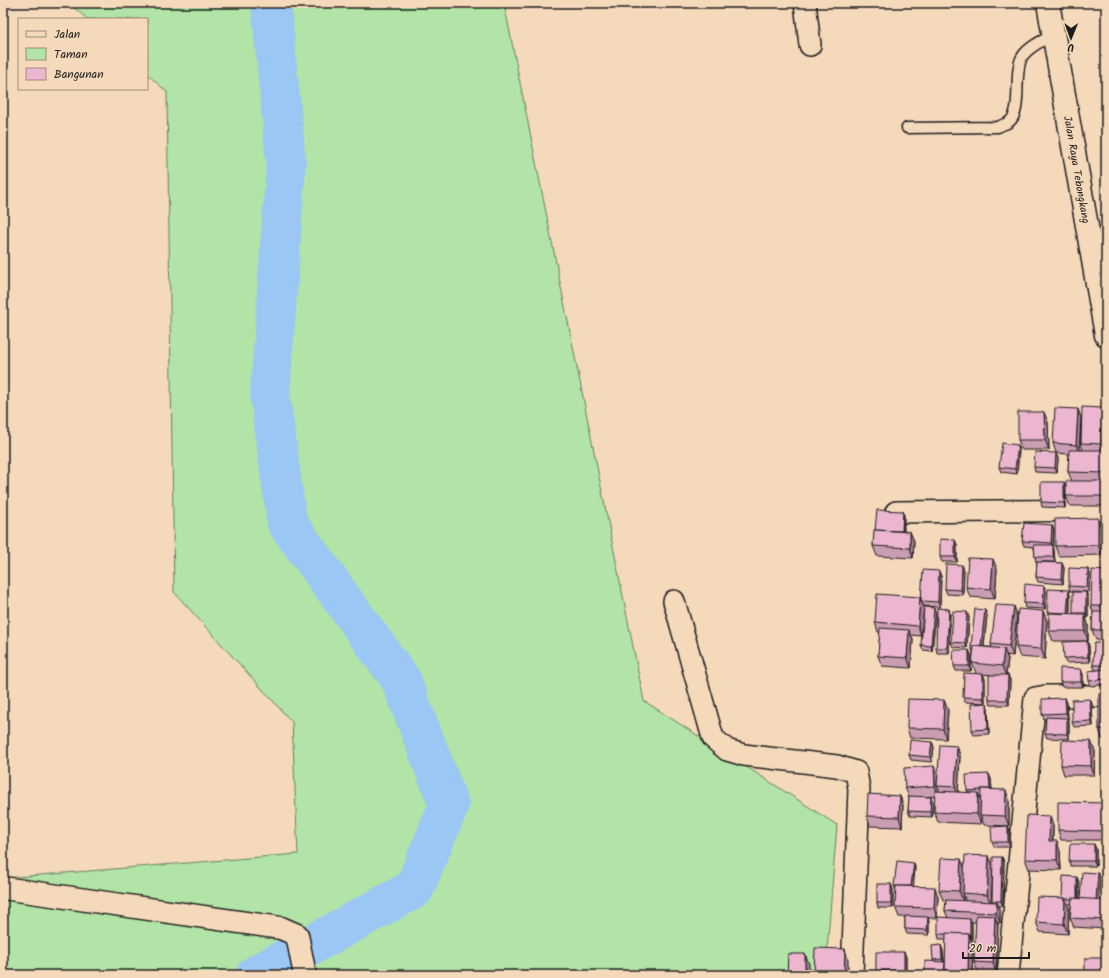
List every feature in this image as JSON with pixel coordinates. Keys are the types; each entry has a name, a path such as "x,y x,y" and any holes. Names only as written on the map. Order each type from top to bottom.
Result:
{"main road":[{"name":"Jalan Raya Tebongkang","path":"1048,3 1052,35 1106,335"},
{"path":"3,888 281,928 297,935 305,975"}],"street":[{"path":"805,3 810,45"},
{"path":"896,512 1106,510"},
{"path":"674,601 713,738 727,750 744,756 837,766 856,772 859,788 852,975"},
{"path":"1008,975 1035,698 1046,696 1106,696"}],"lane":[{"path":"907,128 998,127 1010,122 1015,113 1018,68 1023,56 1036,44 1052,35"}],"green space":[{"path":"69,3 504,3 644,701 837,825 825,975 3,975 3,878 298,854 292,722 174,592 167,92 148,75 148,18 86,18"}],"building":[{"path":"1082,407 1102,408 1101,444 1081,443"},
{"path":"1055,408 1078,409 1076,445 1053,443"},
{"path":"1018,412 1044,412 1045,440 1018,440"},
{"path":"1002,443 1018,445 1015,469 999,467"},
{"path":"1069,450 1106,450 1106,473 1068,472"},
{"path":"1035,452 1056,453 1055,468 1034,467"},
{"path":"1066,481 1105,481 1105,496 1066,496"},
{"path":"1041,482 1064,482 1064,503 1041,502"},
{"path":"877,510 903,511 902,531 875,530"},
{"path":"1098,518 1098,545 1055,546 1055,519"},
{"path":"1024,523 1052,525 1051,543 1022,541"},
{"path":"1103,524 1106,524 1106,549 1103,550"},
{"path":"874,530 910,532 910,548 873,546"},
{"path":"940,539 955,540 955,557 940,557"},
{"path":"1034,545 1053,545 1053,557 1035,557"},
{"path":"968,558 993,559 991,589 966,587"},
{"path":"1037,562 1062,563 1061,579 1036,577"},
{"path":"946,564 962,565 961,590 945,589"},
{"path":"1069,568 1088,569 1087,587 1069,586"},
{"path":"923,570 939,571 938,602 921,601"},
{"path":"1092,570 1106,571 1106,606 1091,606"},
{"path":"1025,584 1044,586 1043,604 1024,603"},
{"path":"1048,589 1069,590 1067,613 1047,612"},
{"path":"1073,592 1086,592 1086,613 1073,613"},
{"path":"877,594 920,597 918,626 875,622"},
{"path":"996,605 1014,606 1009,646 991,644"},
{"path":"924,607 934,608 931,646 921,645"},
{"path":"937,608 949,609 947,648 936,648"},
{"path":"975,609 985,610 981,646 971,647"},
{"path":"1018,609 1043,611 1041,649 1016,647"},
{"path":"953,611 967,612 965,643 951,642"},
{"path":"1093,612 1106,612 1106,630 1092,630"},
{"path":"1049,613 1085,614 1085,631 1049,631"},
{"path":"880,628 909,630 907,658 878,656"},
{"path":"1087,641 1088,657 1064,658 1063,642"},
{"path":"1094,643 1106,643 1106,665 1093,665"},
{"path":"974,646 1004,649 1002,666 972,663"},
{"path":"953,650 969,650 969,666 954,666"},
{"path":"1060,668 1081,669 1081,682 1060,682"},
{"path":"1106,669 1106,679 1089,681 1088,671"},
{"path":"964,673 983,674 983,698 963,697"},
{"path":"989,675 1008,675 1007,700 989,700"},
{"path":"1099,694 1106,694 1106,729 1099,729"},
{"path":"1065,698 1066,713 1042,714 1042,699"},
{"path":"908,699 944,700 943,729 907,728"},
{"path":"1090,699 1091,721 1072,722 1072,700"},
{"path":"987,703 988,729 972,730 971,704"},
{"path":"1046,717 1067,718 1067,734 1045,733"},
{"path":"910,740 932,742 930,757 909,755"},
{"path":"1062,740 1091,741 1091,766 1061,765"},
{"path":"940,745 957,746 955,787 937,786"},
{"path":"934,766 935,786 905,788 904,768"},
{"path":"989,774 990,789 967,791 966,775"},
{"path":"981,789 1006,790 1005,816 980,815"},
{"path":"935,791 978,793 977,814 934,812"},
{"path":"868,794 900,796 899,817 867,816"},
{"path":"909,796 931,797 930,812 908,811"},
{"path":"1058,802 1106,803 1106,831 1058,830"},
{"path":"1027,815 1050,816 1049,841 1057,841 1057,860 1025,859"},
{"path":"1008,826 1008,842 992,842 991,827"},
{"path":"1106,838 1106,889 1105,889"},
{"path":"1070,844 1094,844 1094,861 1069,861"},
{"path":"965,855 989,856 987,895 963,893"},
{"path":"993,857 1002,857 1001,901 992,901"},
{"path":"941,858 961,859 959,891 939,890"},
{"path":"897,861 914,863 911,886 894,886"},
{"path":"1082,872 1098,873 1096,900 1080,899"},
{"path":"1063,876 1077,877 1077,899 1062,898"},
{"path":"877,884 891,884 891,903 877,903"},
{"path":"896,886 935,887 934,908 895,907"},
{"path":"1037,897 1065,898 1064,924 1036,922"},
{"path":"1072,898 1106,900 1106,920 1070,918"},
{"path":"946,900 997,902 996,913 945,911"},
{"path":"976,915 995,916 993,963 974,962"},
{"path":"905,916 928,917 927,930 905,929"},
{"path":"938,917 970,919 970,935 938,934"},
{"path":"946,933 969,934 968,971 945,970"},
{"path":"941,945 942,959 933,960 932,946"},
{"path":"815,948 845,949 844,975 814,975"},
{"path":"876,952 904,952 904,970 876,971"},
{"path":"788,954 805,954 805,975 787,975"},
{"path":"1085,958 1106,958 1106,975 1085,975"},
{"path":"925,961 945,962 944,975 925,975"},
{"path":"860,971 882,972 882,975 860,975"}],"waterway":[{"path":"256,975 414,889 449,805 401,680 287,523 270,395 286,162 271,3"}]}
